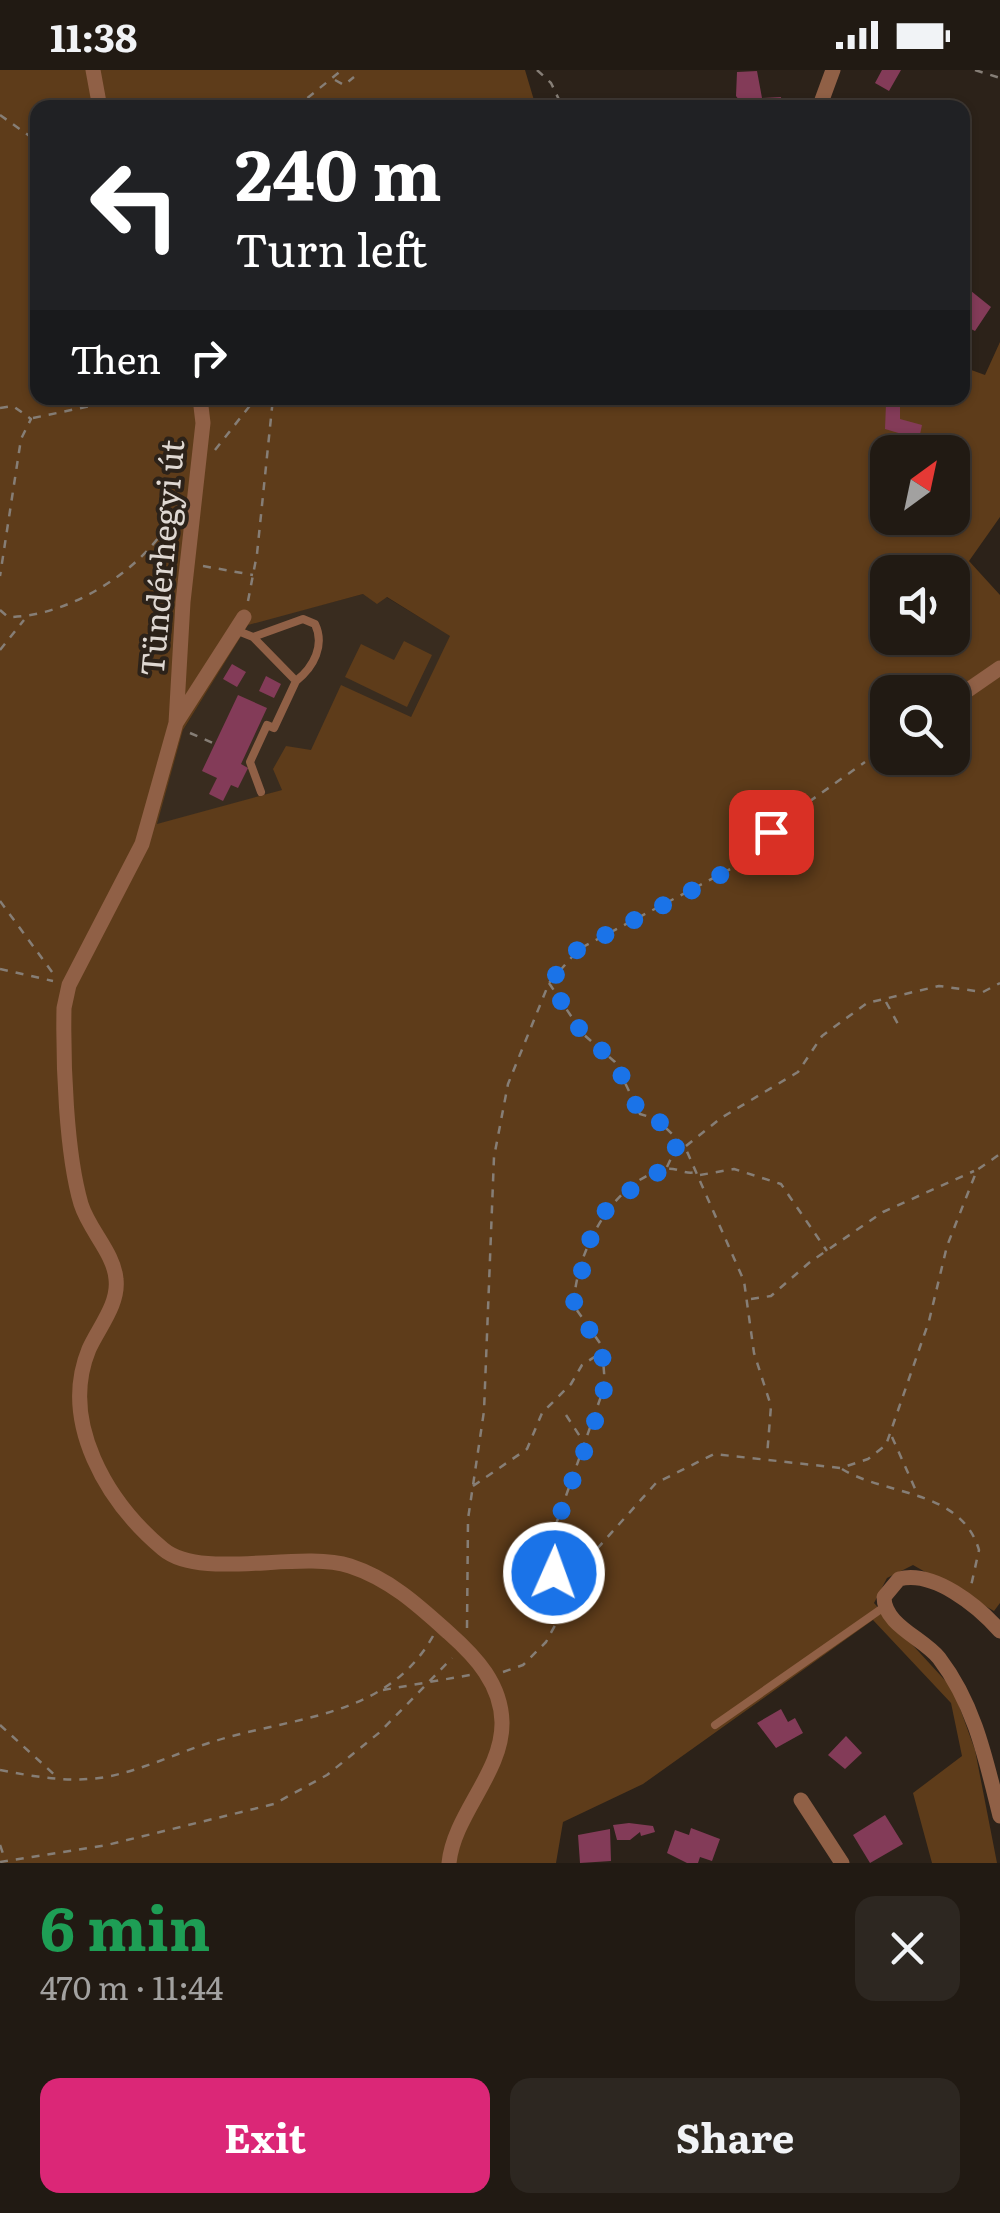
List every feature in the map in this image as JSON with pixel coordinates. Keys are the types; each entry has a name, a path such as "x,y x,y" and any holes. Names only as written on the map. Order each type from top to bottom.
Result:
{"street":[{"path":"93,70 99,100"},
{"path":"823,100 833,70"},
{"name":"Tündérhegyi út","path":"176,725 186,563 203,423 201,405"},
{"path":"245,628 176,725 142,844 69,985 64,1008 78,1192 88,1225 116,1278 112,1305 82,1373 80,1418 86,1442 109,1487 163,1549 177,1558 208,1562 322,1560 348,1566 402,1591 488,1674 502,1717 499,1740 449,1863"},
{"path":"970,688 1000,668"},
{"path":"1000,1631 966,1602 934,1583 909,1577 889,1588 884,1607 934,1652 962,1689 1000,1816"},
{"path":"801,1800 842,1863"}],"lane":[{"path":"245,628 303,619 316,624 321,636 316,655 296,681 274,728 266,725 250,762 261,792"},
{"path":"245,628 296,681"},
{"path":"715,1725 884,1607"}],"path":[{"path":"305,100 342,70"},
{"path":"536,70 550,83 559,100"},
{"path":"975,70 1000,78"},
{"path":"335,80 344,86 354,77"},
{"path":"0,115 30,136"},
{"path":"0,408 12,406 31,419 96,405"},
{"path":"196,475 251,405"},
{"path":"245,628 271,405"},
{"path":"0,576 20,440 31,419"},
{"path":"0,519 6,525"},
{"path":"0,610 8,617 26,617 107,582 148,551 168,529"},
{"path":"186,563 253,575"},
{"path":"0,650 26,617"},
{"path":"176,725 213,743"},
{"path":"0,1845 3,1862 50,1858 206,1824 274,1804 327,1774 434,1681 460,1643 470,1617 466,1586 472,1486 484,1411 487,1260 498,1124 508,1084 549,983 578,949 736,866 796,811 870,758"},
{"path":"0,900 60,983 0,969"},
{"path":"685,1147 720,1118 798,1072 826,1031 867,1003 945,986 983,992 1000,982"},
{"path":"549,983 583,1034 615,1062 640,1114 657,1119 685,1147 698,1174 749,1299 754,1353 771,1411 767,1458"},
{"path":"885,1001 898,1024"},
{"path":"565,1605 554,1573 560,1550 555,1527 604,1396 603,1351 574,1306 590,1240 602,1214 639,1183 666,1168 678,1143"},
{"path":"749,1299 771,1296 883,1212 977,1170 1000,1154"},
{"path":"993,1159 1000,1162"},
{"path":"666,1168 698,1174 734,1169 782,1184 827,1251"},
{"path":"841,1468 878,1453 892,1436 928,1321 942,1260 977,1170"},
{"path":"472,1486 527,1449 542,1413 571,1384 582,1365 603,1351"},
{"path":"566,1415 584,1443"},
{"path":"892,1436 918,1495"},
{"path":"383,1690 523,1665 546,1642 596,1550 656,1483 714,1454 841,1468 918,1495 947,1510 976,1541 978,1558 966,1602"},
{"path":"0,1770 60,1780 108,1776 219,1740 332,1713 383,1690 417,1664 440,1624"},
{"path":"0,1726 60,1780"}],"shaded area":[{"path":"0,70 525,70 534,100 30,100 30,405 970,405 970,370 985,375 1000,342 1000,517 970,560 970,555 870,555 870,655 970,655 970,562 1000,595 1000,1603 994,1611 913,1565 887,1578 874,1603 953,1689 975,1750 997,1863 932,1863 913,1793 962,1756 951,1703 873,1620 643,1784 563,1822 556,1863 0,1863","holes":["363,594 377,604 387,597 450,636 411,717 341,685 311,750 286,746 273,769 282,790 157,824 183,730 248,625"]},
{"path":"363,594 386,597 451,636 411,717 283,790 156,825 183,730 248,624"},
{"path":"404,641 432,655 407,707 345,677 361,644 394,660"}],"building":[{"path":"882,70 901,70 889,91 875,83"},
{"path":"757,71 762,98 781,100 739,100 737,72"},
{"path":"970,290 991,307 975,331 971,329"},
{"path":"886,405 900,405 900,419 922,425 920,435 885,429"},
{"path":"232,664 246,672 237,687 223,679"},
{"path":"266,676 281,684 274,698 259,691"},
{"path":"238,695 267,708 241,764 248,768 238,788 231,785 223,801 209,794 217,778 202,771"},
{"path":"781,1709 788,1722 795,1718 803,1733 776,1748 757,1723"},
{"path":"846,1736 862,1753 845,1769 828,1755"},
{"path":"885,1815 903,1844 870,1863 853,1835"},
{"path":"613,1825 653,1826 655,1832 641,1836 640,1832 630,1840 617,1840"},
{"path":"691,1828 720,1839 712,1861 700,1857 698,1863 687,1863 667,1853 675,1830 689,1835"},
{"path":"610,1829 611,1861 580,1863 578,1835"}],"route":[{"path":"554,1573 560,1555 555,1527 605,1386 602,1346 576,1311 577,1285 600,1216 639,1183 666,1168 678,1143 657,1119 640,1114 615,1062 583,1034 549,983 578,949 718,877 736,866 771,832"}]}
